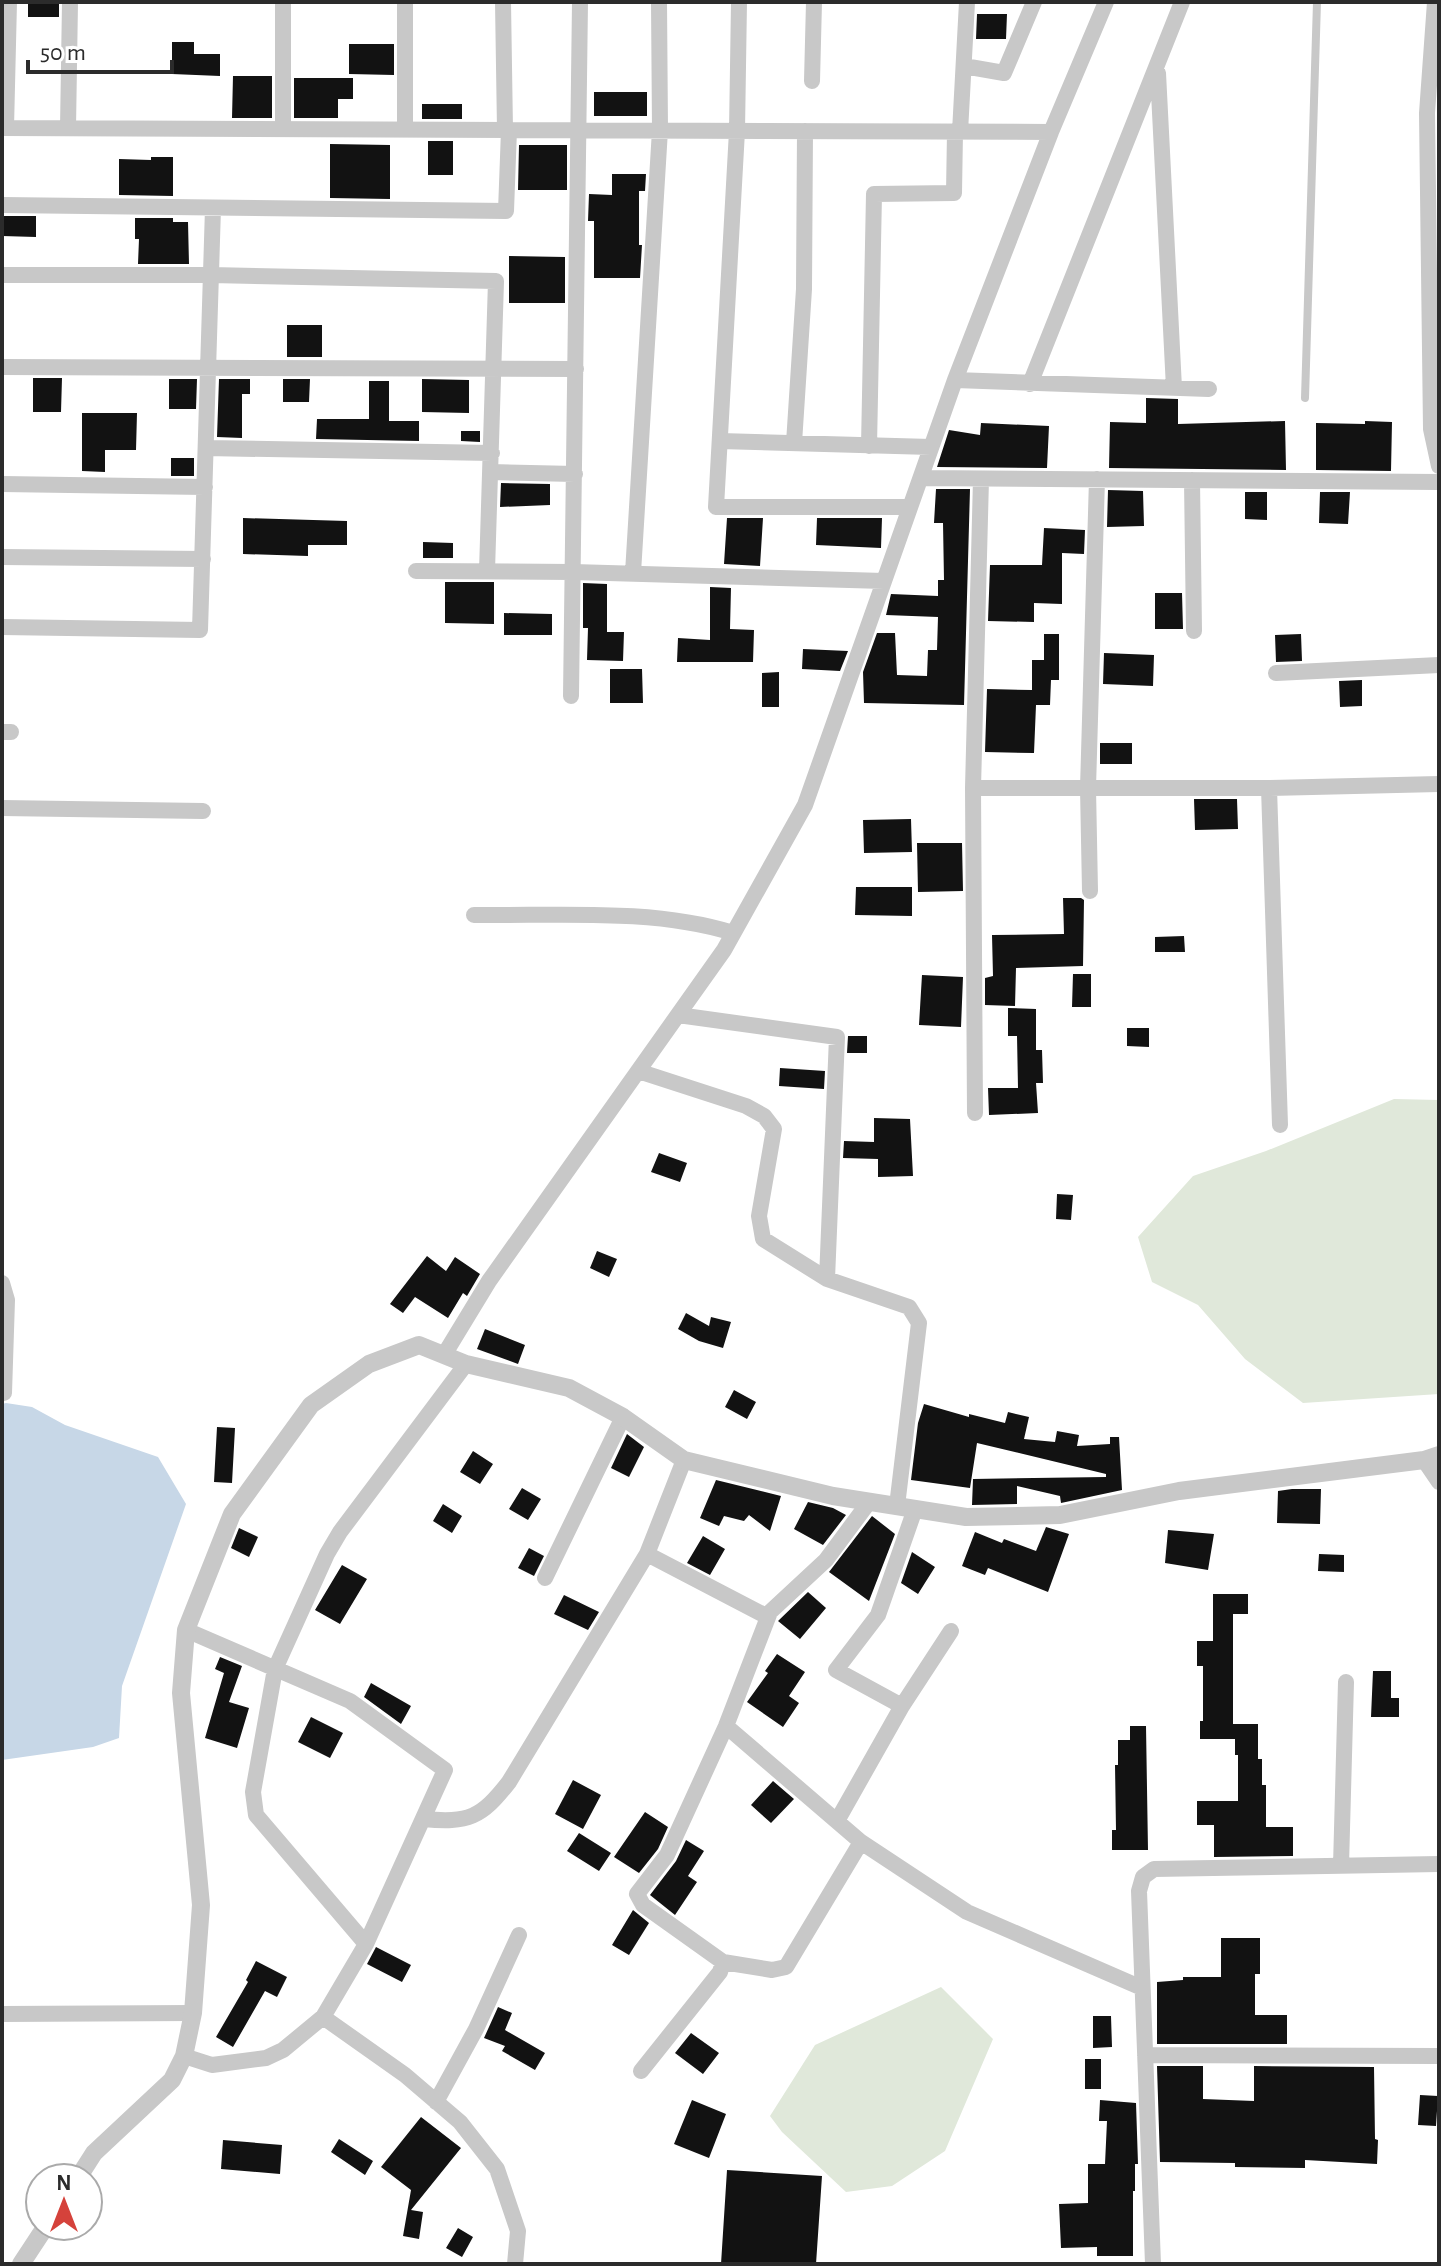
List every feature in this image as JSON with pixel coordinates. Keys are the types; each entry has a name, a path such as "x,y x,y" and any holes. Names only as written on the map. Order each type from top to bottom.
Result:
{"street":[{"path":"9,2 5,33 4,128 1051,132"},
{"path":"68,128 70,2"},
{"path":"283,2 283,129"},
{"path":"405,2 405,129"},
{"path":"2,205 506,211 503,2"},
{"path":"571,696 580,2"},
{"path":"633,573 660,130 659,2"},
{"path":"739,2 737,131 716,507 910,507"},
{"path":"812,81 814,2"},
{"path":"869,446 874,194 954,193 967,2"},
{"path":"964,66 1004,73 1034,2"},
{"path":"444,1355 489,1281 733,933 805,805 955,380 1051,132 1106,2"},
{"path":"1030,384 1182,2"},
{"path":"1435,2 1436,36 1427,113 1431,429 1439,466"},
{"path":"1158,68 1174,388"},
{"path":"794,443 804,289 805,131"},
{"path":"2,627 200,630 213,208"},
{"path":"2,275 211,275 496,281 487,571"},
{"path":"2,367 576,369"},
{"path":"955,380 1209,389"},
{"path":"720,441 931,447"},
{"path":"206,448 492,453"},
{"path":"491,472 575,474"},
{"path":"922,478 1439,482"},
{"path":"975,1113 973,788 981,479"},
{"path":"1090,891 1088,788 1097,479"},
{"path":"1192,480 1194,631"},
{"path":"2,484 205,487"},
{"path":"2,557 203,559"},
{"path":"416,571 633,573 884,581"},
{"path":"1276,673 1439,665"},
{"path":"973,788 1269,788 1439,784"},
{"path":"1269,788 1280,1125"},
{"path":"2,808 203,811"},
{"path":"474,915 640,918 708,925 733,933"},
{"path":"678,1015 837,1037 827,1279"},
{"path":"638,1071 746,1106 764,1116 774,1129 759,1216 763,1239 827,1279 909,1307 919,1323 906,1508 878,1615 836,1670 902,1706"},
{"path":"2,1283 7,1300 4,1393"},
{"path":"88,2162 94,2153 172,2080 184,2056 193,2013 201,1905 181,1693 186,1630 232,1514 311,1405 369,1364 419,1345 466,1364 569,1388 623,1417 684,1460 833,1496 966,1517 1060,1515 1179,1491 1432,1458 1439,1482"},
{"path":"366,1944 256,1815 253,1792 275,1669 327,1554 340,1532 466,1364"},
{"path":"545,1578 623,1417"},
{"path":"423,1819 455,1822 489,1808 509,1782 647,1554 684,1460"},
{"path":"861,1842 786,1967 772,1970 723,1962 643,1905 637,1894 667,1855 726,1726 770,1612 826,1560 869,1502"},
{"path":"647,1554 768,1617"},
{"path":"184,2056 212,2065 266,2058 283,2050 323,2017 366,1944 445,1770 350,1701 186,1630"},
{"path":"837,1821 902,1706 951,1631"},
{"path":"1341,1866 1346,1682"},
{"path":"726,1726 861,1842 967,1912 1142,1988"},
{"path":"1153,2264 1139,1891 1143,1877 1154,1869 1439,1864"},
{"path":"436,2102 482,2017 519,1935"},
{"path":"641,2071 720,1972 723,1962"},
{"path":"2,2014 193,2013"},
{"path":"323,2017 405,2075 460,2122 497,2169 518,2231 515,2264"},
{"path":"1145,2055 1439,2056"},
{"path":"21,2264 35,2242"}],"lane":[{"path":"1305,398 1317,2"}],"shaded area":[{"path":"1394,1099 1439,1100 1439,1394 1303,1403 1245,1359 1198,1305 1152,1282 1138,1237 1193,1176 1266,1151"},
{"path":"941,1987 993,2039 945,2151 892,2186 846,2192 782,2132 770,2116 815,2045"}],"water":[{"path":"2,1404 32,1407 65,1425 158,1457 186,1504 122,1686 119,1738 93,1747 2,1760"}],"building":[{"path":"28,2 59,2 59,17 28,17"},
{"path":"977,14 1007,14 1006,39 976,39"},
{"path":"172,42 194,42 194,54 220,54 220,76 172,74"},
{"path":"349,44 394,44 394,75 349,74"},
{"path":"233,76 272,76 272,118 232,118"},
{"path":"294,78 353,78 353,99 338,99 338,118 294,118"},
{"path":"594,92 647,92 647,116 594,116"},
{"path":"422,104 462,104 462,119 422,119"},
{"path":"428,141 453,141 453,175 428,175"},
{"path":"330,144 390,145 390,199 330,198"},
{"path":"519,145 567,145 567,190 518,190"},
{"path":"151,157 173,157 173,196 119,195 119,159 151,160"},
{"path":"612,174 646,174 645,191 639,191 640,278 594,278 594,221 588,221 589,194 612,195"},
{"path":"2,216 36,216 36,237 2,236"},
{"path":"135,218 173,218 173,222 188,222 189,264 138,264 139,239 135,239"},
{"path":"509,256 565,257 565,303 509,303"},
{"path":"287,325 322,325 322,357 287,357"},
{"path":"33,378 62,378 61,412 33,412"},
{"path":"169,379 197,379 196,409 169,409"},
{"path":"219,379 250,379 250,394 242,394 242,438 217,437"},
{"path":"283,379 310,379 309,402 283,402"},
{"path":"422,379 469,380 469,413 422,412"},
{"path":"369,381 389,381 389,421 419,421 419,441 316,439 317,419 369,419"},
{"path":"1146,398 1178,399 1178,424 1285,421 1286,470 1109,468 1110,422 1146,423"},
{"path":"82,413 137,413 136,450 105,450 105,472 82,471"},
{"path":"1365,421 1392,422 1391,471 1316,470 1316,423 1365,424"},
{"path":"981,423 1049,426 1047,468 937,467 949,430 980,435"},
{"path":"461,431 480,431 480,442 461,441"},
{"path":"171,458 194,458 194,476 171,476"},
{"path":"501,483 550,484 550,505 500,507"},
{"path":"936,489 970,489 964,705 864,703 863,672 877,633 895,633 897,675 927,676 928,650 937,650 938,617 886,615 891,594 938,596 938,580 944,580 943,523 934,523"},
{"path":"1108,490 1143,491 1144,526 1107,527"},
{"path":"1245,492 1267,492 1267,520 1245,519"},
{"path":"1320,492 1350,492 1348,524 1319,523"},
{"path":"243,518 347,521 347,545 308,545 308,556 243,554"},
{"path":"727,518 763,518 760,566 724,564"},
{"path":"817,518 882,518 881,548 816,545"},
{"path":"1044,528 1085,530 1084,554 1062,553 1062,604 1034,603 1034,622 988,621 990,565 1042,565"},
{"path":"423,542 453,543 453,558 423,558"},
{"path":"445,582 494,582 494,624 445,623"},
{"path":"583,583 607,584 607,632 624,632 623,661 587,660 588,628 583,628"},
{"path":"710,587 731,588 730,629 754,630 753,662 677,662 678,638 710,640"},
{"path":"1155,593 1182,593 1183,629 1155,629"},
{"path":"504,613 552,614 552,635 504,635"},
{"path":"1044,634 1059,634 1059,680 1051,680 1050,705 1036,705 1034,753 985,752 987,689 1032,690 1032,660 1044,660"},
{"path":"1301,634 1302,661 1276,662 1275,635"},
{"path":"803,649 848,651 840,671 802,669"},
{"path":"1104,653 1154,655 1153,686 1103,684"},
{"path":"610,669 642,669 643,703 610,703"},
{"path":"779,672 779,707 762,707 762,673"},
{"path":"1362,680 1362,706 1340,707 1339,681"},
{"path":"1100,743 1132,743 1132,764 1100,764"},
{"path":"1194,799 1237,799 1238,829 1195,830"},
{"path":"911,819 912,852 864,853 863,820"},
{"path":"917,843 962,843 963,891 918,892"},
{"path":"856,887 912,887 912,916 855,915"},
{"path":"1063,898 1084,900 1083,966 1016,968 1015,1006 985,1005 985,978 993,976 992,935 1064,934"},
{"path":"1184,936 1185,952 1155,952 1155,937"},
{"path":"1073,974 1091,974 1091,1007 1072,1007"},
{"path":"922,975 963,977 961,1027 919,1025"},
{"path":"1008,1008 1036,1009 1036,1050 1042,1050 1043,1083 1036,1083 1038,1113 989,1115 988,1088 1018,1088 1017,1036 1008,1036"},
{"path":"1127,1028 1149,1028 1149,1047 1127,1046"},
{"path":"848,1036 867,1036 867,1053 847,1053"},
{"path":"780,1068 825,1071 824,1089 779,1086"},
{"path":"874,1118 910,1119 913,1176 878,1177 878,1159 843,1158 844,1141 874,1142"},
{"path":"659,1153 687,1163 680,1182 651,1172"},
{"path":"1057,1194 1073,1195 1071,1220 1056,1219"},
{"path":"597,1251 617,1259 609,1277 590,1268"},
{"path":"427,1256 446,1271 455,1257 480,1274 467,1296 463,1293 448,1318 415,1297 403,1313 390,1304"},
{"path":"686,1313 709,1326 711,1317 731,1322 723,1348 699,1341 678,1329"},
{"path":"485,1329 525,1345 518,1364 477,1349"},
{"path":"734,1390 756,1402 747,1419 725,1407"},
{"path":"924,1404 1005,1423 1008,1412 1029,1417 1024,1439 1055,1442 1057,1431 1079,1435 1077,1446 1110,1444 1110,1437 1119,1437 1122,1490 1061,1503 1060,1496 1017,1486 1017,1504 972,1505 973,1479 1106,1477 1106,1474 977,1443 970,1488 911,1480 918,1423"},
{"path":"217,1427 235,1428 232,1483 214,1482"},
{"path":"627,1434 644,1447 629,1477 611,1468"},
{"path":"473,1451 493,1464 480,1484 460,1472"},
{"path":"716,1480 781,1496 770,1531 749,1515 744,1521 724,1516 719,1526 700,1518"},
{"path":"522,1488 541,1499 528,1520 509,1509"},
{"path":"1321,1489 1320,1524 1277,1523 1278,1491"},
{"path":"808,1502 833,1508 846,1515 823,1545 794,1529"},
{"path":"443,1504 462,1516 452,1533 433,1521"},
{"path":"872,1516 895,1534 869,1601 829,1572"},
{"path":"1046,1527 1069,1534 1048,1592 988,1568 985,1575 962,1566 975,1532 1002,1543 1004,1539 1036,1551"},
{"path":"239,1528 258,1537 249,1557 231,1548"},
{"path":"1168,1530 1214,1534 1208,1570 1165,1563"},
{"path":"703,1536 725,1549 710,1575 687,1563"},
{"path":"529,1548 544,1556 534,1576 518,1568"},
{"path":"912,1552 935,1567 918,1594 901,1583"},
{"path":"1319,1554 1344,1555 1344,1572 1318,1571"},
{"path":"342,1565 367,1579 340,1624 315,1610"},
{"path":"808,1592 826,1608 800,1639 778,1621"},
{"path":"1213,1594 1248,1594 1248,1614 1233,1614 1233,1724 1258,1724 1258,1759 1262,1759 1262,1785 1266,1785 1266,1827 1293,1827 1293,1856 1214,1857 1214,1825 1197,1825 1197,1801 1238,1801 1235,1739 1200,1739 1203,1666 1197,1666 1197,1641 1213,1641"},
{"path":"564,1595 599,1612 588,1630 554,1614"},
{"path":"777,1654 805,1672 789,1696 799,1703 783,1727 747,1702 768,1673 765,1671"},
{"path":"220,1657 242,1666 229,1702 249,1708 237,1748 205,1738 224,1673 215,1669"},
{"path":"1373,1671 1391,1671 1391,1698 1399,1698 1399,1717 1371,1717"},
{"path":"371,1683 411,1706 401,1724 364,1697"},
{"path":"311,1717 343,1733 330,1758 298,1742"},
{"path":"1130,1726 1146,1726 1148,1850 1112,1850 1112,1830 1116,1830 1115,1765 1118,1765 1118,1740 1130,1740"},
{"path":"573,1780 601,1795 583,1829 555,1814"},
{"path":"773,1781 794,1799 771,1823 751,1805"},
{"path":"645,1812 668,1827 658,1849 639,1873 614,1857"},
{"path":"579,1833 611,1853 599,1871 567,1851"},
{"path":"686,1840 704,1851 688,1876 697,1882 675,1915 650,1895 676,1861"},
{"path":"633,1910 649,1923 629,1955 612,1945"},
{"path":"1221,1938 1260,1938 1260,1974 1255,1974 1255,2015 1287,2015 1287,2044 1157,2044 1157,1982 1183,1980 1183,1977 1221,1977"},
{"path":"376,1947 411,1965 402,1982 367,1964"},
{"path":"256,1961 287,1977 277,1997 265,1991 233,2047 216,2037 248,1982 246,1980"},
{"path":"498,2007 512,2013 505,2030 545,2053 535,2070 502,2051 505,2046 484,2038"},
{"path":"1093,2016 1111,2016 1112,2047 1093,2048"},
{"path":"691,2033 719,2053 703,2074 675,2053"},
{"path":"1085,2059 1101,2059 1101,2089 1085,2089"},
{"path":"1157,2066 1203,2066 1203,2099 1254,2101 1254,2066 1374,2067 1377,2164 1305,2160 1305,2168 1160,2162"},
{"path":"1420,2095 1438,2096 1436,2126 1418,2125"},
{"path":"692,2100 726,2114 709,2158 674,2144"},
{"path":"1100,2100 1136,2103 1138,2164 1135,2164 1133,2191 1133,2256 1097,2256 1097,2247 1061,2248 1059,2204 1088,2203 1088,2164 1105,2164 1107,2121 1099,2121"},
{"path":"421,2117 461,2148 411,2210 423,2212 419,2239 403,2236 411,2190 381,2167"},
{"path":"339,2139 373,2161 365,2175 331,2152"},
{"path":"223,2140 282,2145 280,2174 221,2169"},
{"path":"727,2170 822,2176 816,2264 721,2264"},
{"path":"458,2228 473,2237 462,2257 446,2248"}]}
